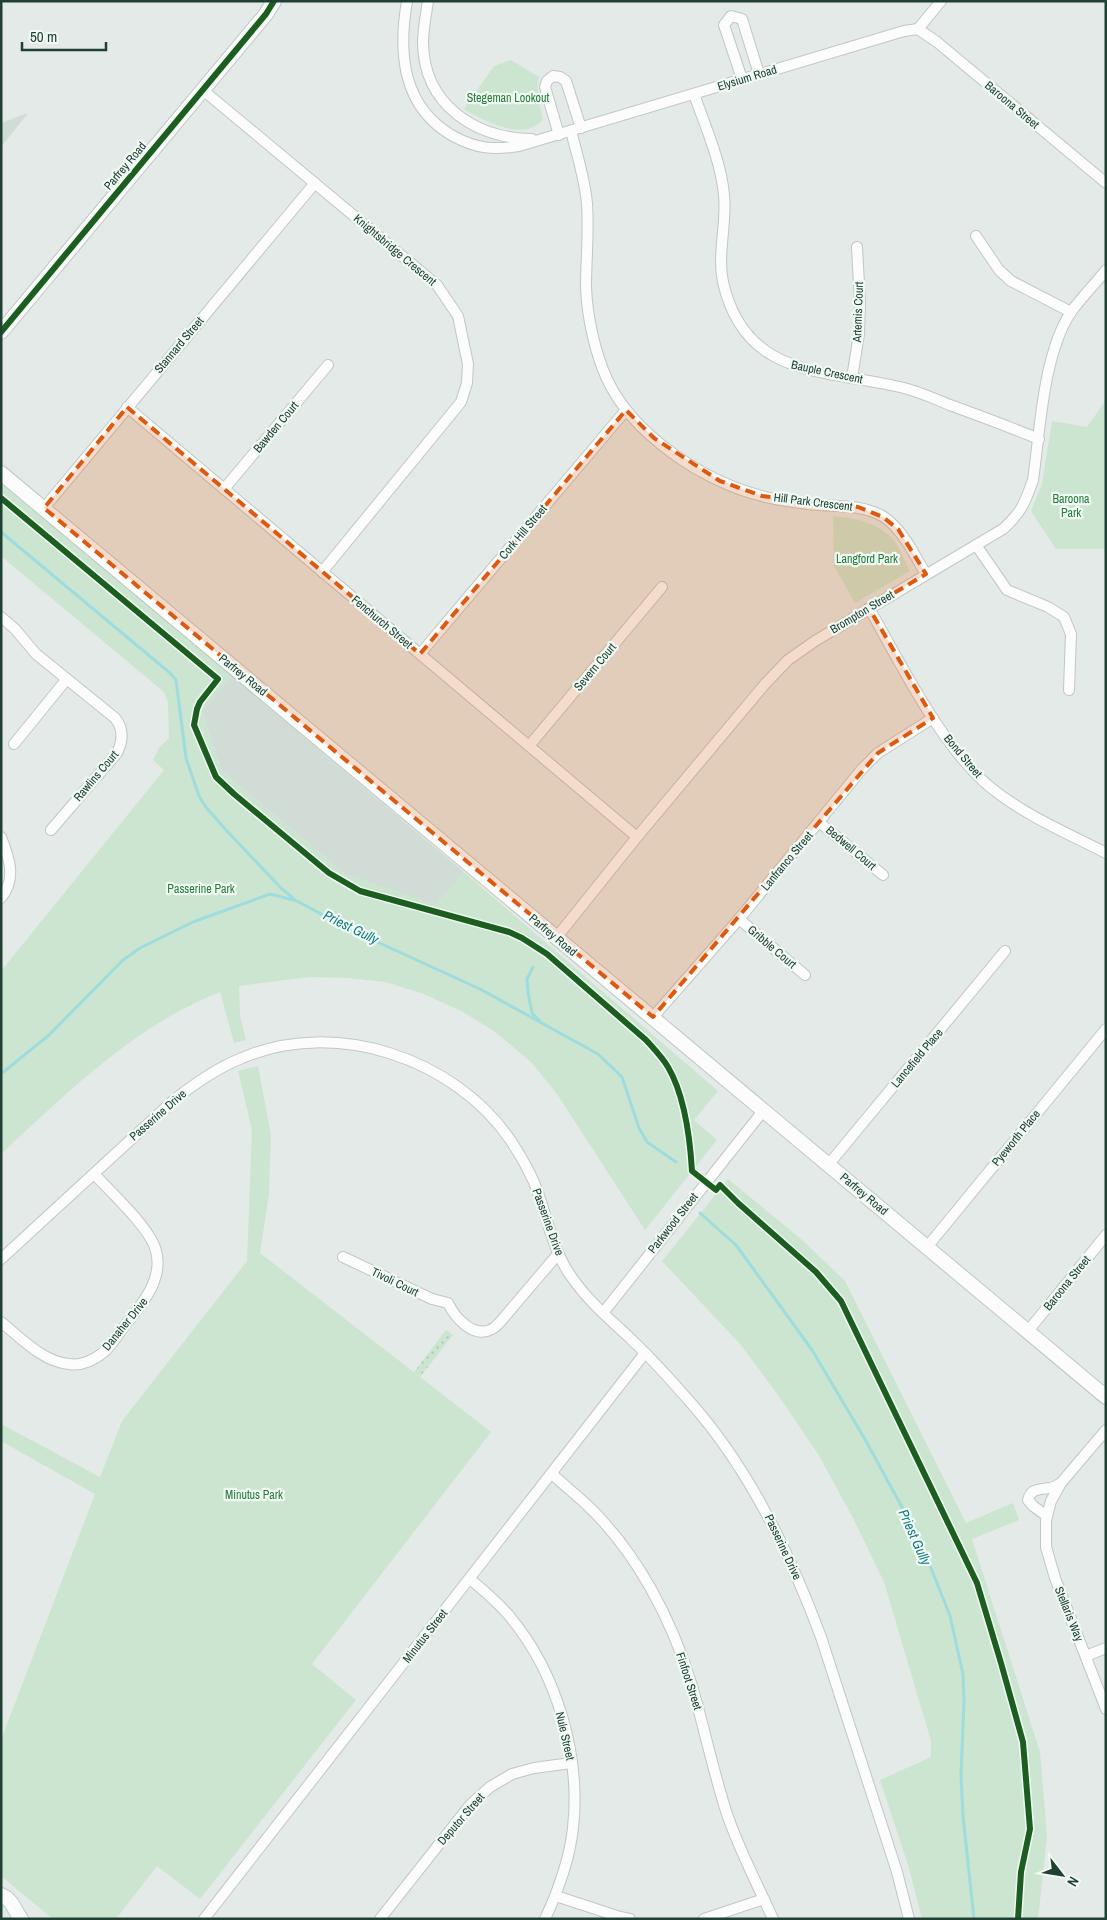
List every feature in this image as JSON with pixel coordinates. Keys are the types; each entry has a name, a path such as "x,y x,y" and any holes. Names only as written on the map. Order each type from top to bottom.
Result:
{"main road":[{"name":"Parfrey Road","path":"1,332 204,91 266,14 274,1"},
{"name":"Parfrey Road","path":"266,14 283,1"},
{"name":"Parfrey Road","path":"1,473 1106,1397"},
{"path":"1,1895 12,1901 17,1916"}],"street":[{"name":"Elysium Road","path":"406,1 402,48 410,88 419,106 430,120 445,131 466,142 485,148 511,148 904,31 918,29"},
{"name":"Elysium Road","path":"428,1 423,43 425,61 439,96 450,108 478,128 512,139 543,139"},
{"path":"918,29 941,1"},
{"path":"742,79 724,25 731,16 742,19 760,74"},
{"name":"Baroona Street","path":"918,29 937,42 1106,183"},
{"path":"559,134 545,87 547,81 553,76 560,77 566,81 581,128"},
{"name":"Knightsbridge Crescent","path":"204,91 437,285 458,316 468,364 467,383 461,402 322,572"},
{"name":"Bauple Crescent","path":"694,94 719,167 724,196 721,256 723,281 732,309 742,328 765,352 785,363 805,369 906,388 1039,439"},
{"name":"Hill Park Crescent","path":"570,131 582,173 587,205 586,290 594,340 607,379 626,410 654,438 688,464 720,481 762,496 808,504 858,507 882,517 898,529 926,574"},
{"name":"Stannard Street","path":"44,508 316,183"},
{"path":"976,236 999,270 1011,280 1071,312"},
{"name":"Artemis Court","path":"852,378 859,334 860,303 857,246"},
{"name":"Brompton Street","path":"556,938 637,837 765,684 788,660 815,641 976,545 1018,516 1028,497 1033,480 1049,366 1060,333 1071,312 1106,270"},
{"name":"Bawden Court","path":"224,489 328,365"},
{"name":"Fenchurch Street","path":"127,407 637,837"},
{"name":"Cork Hill Street","path":"420,654 626,410"},
{"path":"976,545 1007,590 1048,607 1064,618 1071,634 1069,690"},
{"name":"Severn Court","path":"529,746 662,588"},
{"name":"Bond Street","path":"869,608 933,718 970,768 989,787 1015,806 1106,853"},
{"name":"Rawlins Court","path":"1,617 20,634 36,654 66,680 116,718 121,725 121,745 117,754 51,830"},
{"path":"14,744 66,680"},
{"name":"Lanfranco Street","path":"653,1017 878,753 933,718"},
{"name":"Bedwell Court","path":"819,822 882,875"},
{"path":"1,837 10,860 11,874 8,887 1,898"},
{"name":"Gribble Court","path":"738,919 806,975"},
{"name":"Lancefield Place","path":"828,1164 1005,951"},
{"name":"Pyeworth Place","path":"927,1247 1106,1029"},
{"name":"Passerine Drive","path":"1,1259 175,1099 205,1076 243,1058 276,1048 308,1043 341,1044 378,1049 412,1060 452,1083 484,1109 511,1140 532,1178 558,1254 572,1278 586,1296 645,1353 693,1405 724,1446 764,1509 790,1562 821,1637 897,1872 909,1919"},
{"name":"Parkwood Street","path":"603,1313 763,1111"},
{"name":"Danaher Drive","path":"1,1322 39,1352 57,1362 71,1365 90,1361 105,1352 147,1297 154,1283 158,1266 156,1250 147,1232 94,1174"},
{"name":"Baroona Street","path":"1028,1331 1106,1235"},
{"name":"Tivoli Court","path":"343,1257 432,1300 448,1304 452,1312 472,1330 482,1332 492,1329 501,1321 558,1254"},
{"name":"Minutus Street","path":"204,1919 645,1353"},
{"name":"Stellaris Way","path":"1106,1430 1062,1483 1051,1501 1047,1516 1046,1547 1048,1560 1106,1709"},
{"name":"Finfoot Street","path":"552,1474 587,1504 608,1527 632,1557 650,1588 672,1633 692,1685 727,1813 739,1845 773,1919"},
{"path":"1047,1516 1033,1506 1028,1500 1029,1496 1039,1488 1051,1488 1062,1483"},
{"name":"Nule Street","path":"470,1579 493,1599 528,1640 546,1673 564,1726 575,1794 573,1830 556,1896 546,1919"},
{"path":"1086,1656 1106,1648"},
{"name":"Deputor Street","path":"380,1919 470,1805 490,1787 512,1774 534,1768 571,1763"},
{"path":"556,1896 630,1919"},
{"path":"704,1919 764,1899"}],"highlighted area":[{"path":"127,407 420,654 626,410 654,438 720,481 762,496 858,507 883,517 898,529 926,574 869,608 933,718 878,753 653,1017 44,508"}],"shaded area":[{"path":"28,113 1,147 1,123"},
{"path":"232,676 464,872 436,905 345,874 221,770 202,711"}],"green space":[{"name":"Stegeman Lookout","path":"511,60 539,77 538,93 543,119 535,126 526,129 504,128 464,109 494,66"},
{"name":"Baroona Park","path":"1106,400 1106,549 1056,549 1031,511 1042,484 1052,421 1087,427"},
{"name":"Passerine Park","path":"1,481 232,676 202,711 221,770 345,874 436,904 464,872 718,1091 694,1120 717,1140 645,1230 557,1094 531,1062 494,1031 461,1011 424,994 385,982 348,978 309,977 239,986 240,1016 246,1040 234,1043 220,992 189,1006 159,1023 103,1062 1,1154 1,971 164,770 153,760 159,748 169,738 168,702 164,692 1,556"},
{"name":"Langford Park","path":"833,516 871,524 885,532 896,544 910,571 855,603 834,566"},
{"name":"Minutus Park","path":"258,1066 271,1135 269,1194 260,1253 491,1432 312,1664 356,1700 200,1899 157,1866 116,1919 53,1919 1,1876 1,1740 95,1494 1,1441 1,1424 100,1477 122,1421 247,1261 252,1130 238,1071"},
{"path":"728,1179 801,1239 845,1281 966,1523 1013,1503 1019,1520 972,1539 1040,1752 1047,1837 1038,1919 922,1919 908,1865 880,1780 931,1757 931,1741 884,1582 852,1516 818,1454 778,1395 741,1345 662,1261"},
{"path":"446,1330 453,1335 420,1377 414,1372"}],"waterway":[{"path":"1,532 176,680 186,758 199,796 205,806 226,830 281,888 294,899"},
{"name":"Priest Gully","path":"1,1074 49,1035 122,961 140,948 193,922 270,894 297,901 349,929 480,989 598,1054 622,1077 639,1128 647,1142 676,1162"},
{"path":"533,967 527,979 528,992 532,1013 540,1021"},
{"name":"Priest Gully","path":"700,1213 736,1245 812,1350 866,1441 903,1509 927,1558 950,1616 963,1674 964,1701 961,1775 963,1816 974,1919"}],"cycle path":[{"path":"1,332 266,14 274,1"},
{"path":"1,498 218,679 200,702 194,725 216,777 234,794 329,873 360,891 509,932 522,938 547,954 646,1040 666,1063 679,1091 688,1131 692,1171 716,1190 720,1185 816,1272 841,1301 977,1583 1001,1663 1023,1742 1030,1829 1021,1872 1018,1919"}]}
